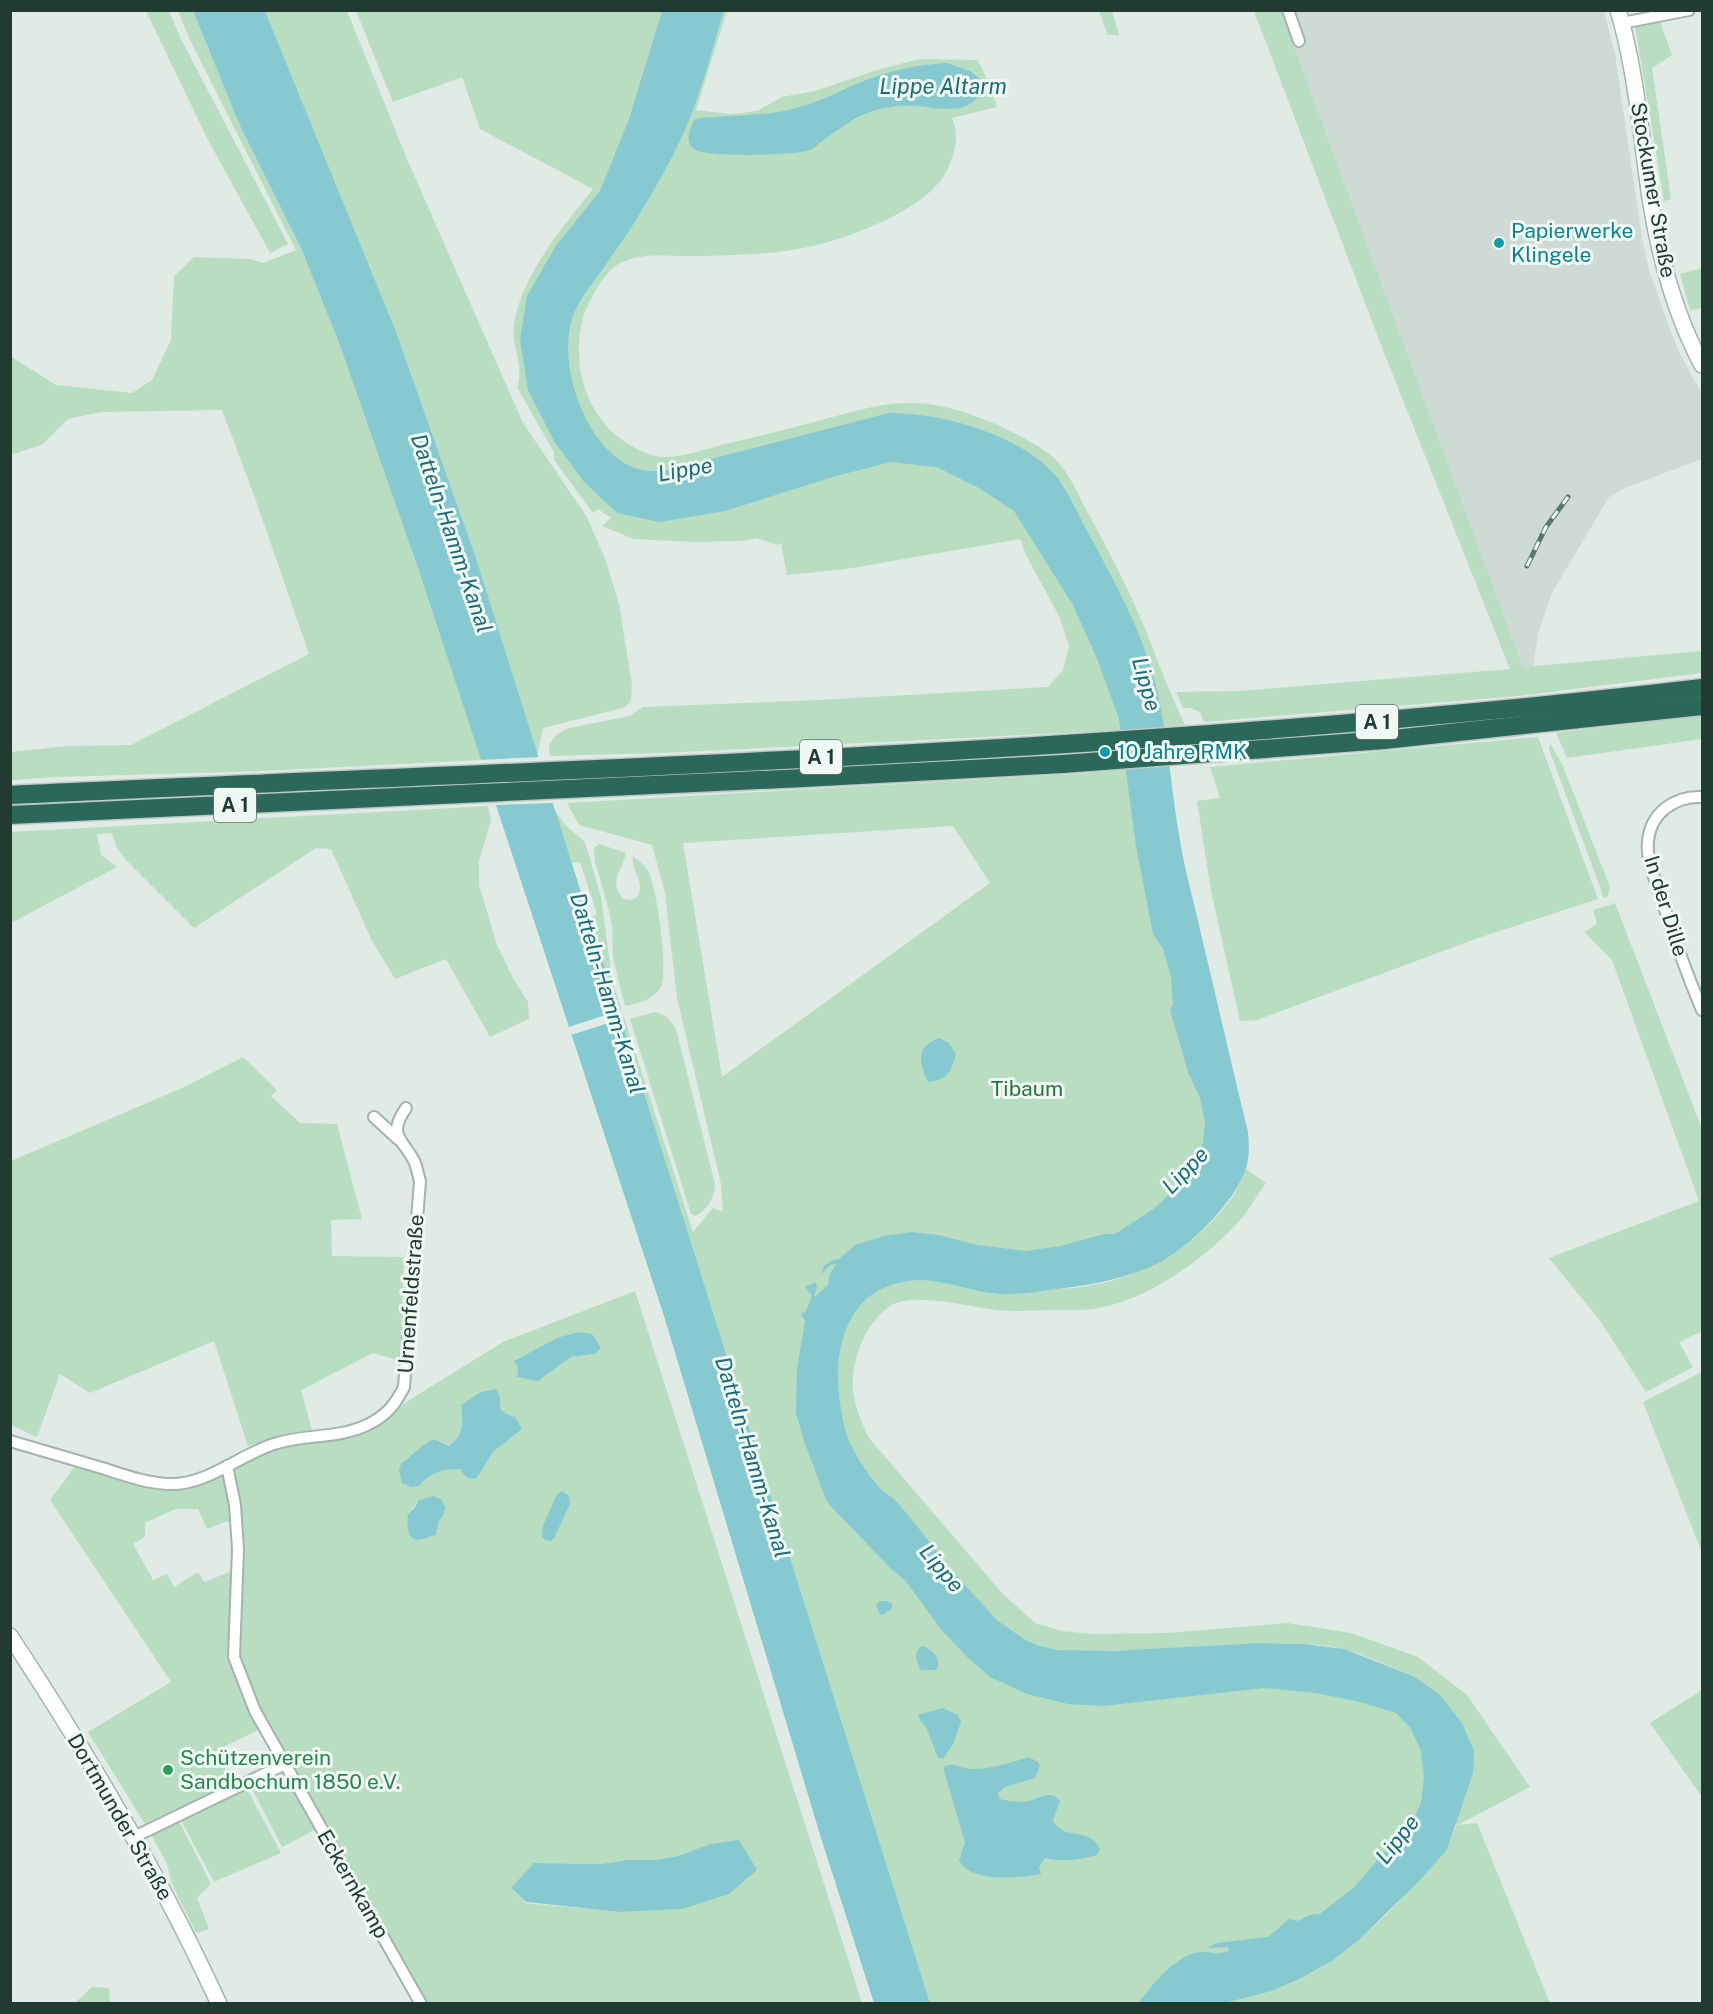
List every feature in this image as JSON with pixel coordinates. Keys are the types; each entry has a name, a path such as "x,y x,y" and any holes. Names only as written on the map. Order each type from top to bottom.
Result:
{"highway":[{"name":"A 1","path":"10,815 588,788 1062,755 1526,717 1702,688"},
{"name":"A 1","path":"1552,714 1702,706"},
{"name":"A 1","path":"10,795 582,769 1062,755"}],"main road":[{"name":"Stockumer Straße","path":"1620,17 1634,87 1658,237 1673,293 1702,365"},
{"name":"Dortmunder Straße","path":"10,1636 60,1713 134,1837 189,1940 219,2004"}],"street":[{"path":"1288,10 1299,41"},
{"path":"1620,17 1689,10"},
{"name":"In der Dille","path":"1702,797 1686,798 1668,805 1654,821 1648,841 1651,867 1676,945 1702,1010"},
{"path":"398,1139 397,1127 400,1116 406,1108"},
{"name":"Urnenfeldstraße","path":"10,1441 137,1479 177,1484 200,1479 258,1449 276,1443 354,1430 380,1417 396,1404 404,1388 420,1181 415,1163 398,1139 374,1117"},
{"name":"Eckernkamp","path":"227,1466 235,1505 238,1549 234,1657 255,1711 422,2004"},
{"path":"134,1837 285,1764"}],"shaded area":[{"path":"1281,11 1604,11 1615,54 1648,267 1680,354 1702,394 1702,459 1627,487 1609,497 1552,593 1539,630 1533,667 1523,667"}],"green space":[{"path":"146,11 169,11 181,39 288,244 270,253 207,138"},
{"path":"178,11 193,11 241,128 301,248 339,343 482,760 11,780 11,752 68,746 131,745 309,654 222,410 101,412 68,419 43,444 11,455 10,356 56,385 132,393 152,380 171,340 174,276 194,257 250,259 263,263 296,250 190,40"},
{"path":"265,11 347,11 407,159 523,423 587,517 606,561 619,604 632,685 631,700 626,707 543,728 537,757 475,555 395,329"},
{"name":"Tibaum","path":"356,11 662,11 642,78 688,121 724,11 727,11 696,110 730,114 759,110 782,97 815,91 874,71 924,59 978,60 990,86 997,107 952,118 956,131 955,144 947,170 938,184 924,197 888,219 848,236 793,250 720,256 650,256 634,258 617,265 606,275 595,291 582,322 579,358 587,393 594,409 617,436 640,450 660,457 687,454 864,409 900,403 922,403 952,409 991,422 1025,439 1056,460 1074,485 1143,624 1185,725 1164,727 1150,674 1132,624 1072,500 1055,476 1039,461 1020,449 978,429 955,422 910,414 888,413 668,470 640,470 614,456 600,441 588,423 573,382 569,361 572,321 580,302 600,273 546,338 609,477 945,441 1090,583 1225,1131 1163,1233 857,1280 821,1417 992,1647 1374,1681 1449,1758 1412,1861 1176,2003 930,2003 589,918 597,914 580,862 572,863 555,814 557,813 565,825 585,842 601,897 612,980 693,1232 713,1208 723,1212 721,1184 677,998 665,893 652,845 579,825 567,803 1092,773 1092,770 1111,769 1104,731 661,753 550,756 549,745 556,735 568,728 630,716 643,707 1048,687 1063,670 1069,646 1060,618 1027,557 1020,539 846,569 787,575 781,543 777,545 757,538 742,541 694,542 634,539 602,526 611,518 598,509 593,513 554,460 554,452 517,387 519,372 514,332 518,305 535,269 557,235 593,189 480,129 462,77 393,102","holes":["932,64 956,66 978,77 964,106 884,108 864,115 836,131 707,117 754,115 789,110 815,102 869,79","953,826 990,883 722,1077 683,843"]},
{"path":"1099,11 1112,11 1119,35 1108,35"},
{"path":"1254,11 1281,11 1523,667 1702,651 1702,673 1519,696 1204,722 1200,712 1191,708 1183,708 1176,692 1238,691 1510,669 1381,345"},
{"path":"1660,22 1672,55 1652,68 1671,199 1664,201 1635,26"},
{"path":"1702,268 1702,308 1690,310 1680,274"},
{"path":"1702,715 1702,739 1567,758 1556,733"},
{"path":"1538,737 1598,899 1478,938 1257,1020 1240,1021 1211,891 1197,801 1220,798 1210,767"},
{"path":"1550,743 1562,764 1610,887 1608,896 1604,898 1549,749"},
{"path":"488,806 491,820 479,861 479,885 497,945 528,1002 529,1019 490,1037 446,959 395,979 372,941 331,849 316,848 194,928 124,858 116,846 112,833 97,834 101,855 117,867 11,923 11,832"},
{"path":"599,844 626,853 616,881 623,899 631,900 638,897 640,890 633,856 644,866 652,882 658,912 664,966 661,987 650,998 625,1006 613,958 612,925 595,862 594,848"},
{"path":"1615,903 1702,1129 1702,1331 1679,1342 1693,1367 1646,1392 1601,1322 1549,1258 1699,1201 1612,960 1584,932 1597,924 1593,910"},
{"path":"655,1012 667,1018 676,1029 715,1184 710,1203 695,1216 691,1214 630,1019"},
{"path":"243,1057 277,1090 271,1096 300,1123 337,1124 362,1219 331,1220 332,1256 404,1257 400,1361 373,1353 301,1390 312,1430 285,1434 248,1446 214,1341 90,1393 60,1374 37,1437 11,1425 11,1161 182,1088"},
{"path":"1246,1169 1266,1183 1243,1217 1229,1232 1196,1261 1177,1274 1158,1286 1118,1303 1083,1310 1020,1311 986,1309 927,1300 900,1302 890,1306 868,1330 856,1360 853,1393 859,1414 869,1438 1002,1593 1035,1623 1062,1631 1093,1634 1167,1633 1287,1623 1351,1633 1418,1657 1467,1695 1530,1787 1458,1825 1477,1823 1550,2003 1225,2003 1272,1991 1301,1979 1332,1961 1386,1915 1447,1850 1456,1826 1413,1676 1354,1652 1315,1645 1241,1644 1092,1651 1049,1648 1025,1640 990,1613 940,1558 906,1512 873,1479 858,1458 848,1438 839,1387 841,1346 856,1311 869,1297 886,1287 919,1280 987,1293 1005,1294 1084,1287 1114,1280 1154,1264 1191,1241 1222,1210 1235,1193"},
{"path":"635,1291 862,2003 427,2003 259,1709 238,1656 233,1470 257,1454 294,1441 364,1434 411,1399 503,1342","holes":["578,1332 592,1334 594,1354 571,1357 538,1380 517,1377 518,1367 560,1338","499,1393 502,1410 522,1429 493,1452 477,1478 461,1469 431,1474 401,1464 434,1439 450,1446 458,1437 462,1427 461,1405","433,1496 446,1508 439,1520 436,1535 413,1538 408,1531 408,1514 419,1500","710,1844 682,1909 620,1912 526,1903 511,1888 535,1863 601,1864 678,1856"]},
{"path":"1702,1372 1702,1553 1643,1402"},
{"path":"76,1465 172,1490 225,1476 233,1522 225,1522 207,1529 198,1509 175,1509 145,1523 145,1537 133,1544 153,1580 167,1574 174,1587 198,1572 204,1582 234,1570 231,1645 260,1729 215,1751 239,1794 247,1789 281,1853 214,1882 175,1809 145,1824 88,1732 171,1682 50,1500"},
{"path":"1702,1690 1702,1797 1650,1723"},
{"path":"287,1771 317,1829 282,1847 252,1789"},
{"path":"179,1821 211,1884 197,1898 209,1929 196,1933 172,1884 167,1864 151,1834"},
{"path":"92,1987 109,1988 110,2003 75,2003"}],"water":[{"name":"Datteln-Hamm-Kanal","path":"193,11 265,11 395,329 475,555 930,2003 874,2003 821,1838 664,1316 419,571 339,343 301,248 241,128"},
{"name":"Lippe","path":"662,11 724,11 698,95 678,145 640,214 584,295 572,320 569,360 572,382 589,424 601,442 615,457 632,467 654,471 668,470 888,413 932,417 956,422 1002,438 1042,462 1065,488 1126,605 1151,668 1164,729 1183,857 1248,1132 1248,1159 1240,1182 1231,1197 1207,1226 1178,1251 1150,1267 1127,1275 1081,1286 1013,1294 987,1293 920,1280 887,1287 870,1297 857,1310 847,1327 841,1346 839,1387 848,1438 869,1474 881,1489 901,1506 940,1558 997,1620 1025,1640 1058,1650 1112,1651 1257,1643 1305,1644 1344,1649 1413,1676 1440,1695 1462,1723 1474,1751 1473,1773 1447,1850 1359,1940 1332,1961 1272,1991 1225,2003 1139,2003 1159,1978 1187,1956 1196,1953 1229,1951 1228,1947 1207,1948 1217,1943 1268,1937 1289,1919 1298,1921 1309,1915 1320,1914 1354,1887 1413,1820 1421,1803 1424,1777 1421,1751 1410,1727 1396,1713 1360,1702 1316,1693 1264,1688 1103,1706 1068,1704 1027,1694 990,1677 967,1657 940,1628 905,1580 892,1570 827,1502 804,1441 796,1413 797,1369 805,1321 801,1314 806,1311 812,1296 805,1287 815,1282 817,1286 814,1296 816,1296 828,1285 830,1274 836,1264 830,1265 820,1275 825,1265 839,1259 855,1245 884,1236 912,1232 938,1235 978,1245 1026,1251 1060,1246 1104,1234 1115,1234 1155,1208 1174,1190 1203,1143 1205,1122 1200,1098 1188,1072 1170,1010 1173,1005 1171,976 1163,949 1153,934 1136,846 1119,719 1098,661 1073,605 1014,511 979,488 937,467 891,462 836,476 725,511 659,522 617,513 584,482 554,441 528,390 520,340 527,296 555,247 600,191 629,119"},
{"name":"Lippe Altarm","path":"947,63 970,71 978,77 979,94 976,100 967,106 952,109 915,106 889,107 867,113 807,151 749,155 714,154 694,149 689,142 691,127 694,120 699,118 787,110 814,102 879,75 913,67"},
{"path":"939,1038 949,1043 956,1054 948,1074 928,1082 921,1056 926,1046"},
{"path":"578,1332 592,1334 601,1348 594,1354 571,1357 538,1381 517,1377 518,1367 514,1361 557,1338"},
{"path":"496,1389 501,1409 515,1417 522,1429 493,1452 477,1478 471,1479 465,1476 460,1469 453,1469 433,1474 419,1486 411,1487 402,1483 399,1471 401,1464 434,1439 449,1446 460,1433 461,1405 481,1392"},
{"path":"562,1491 569,1496 570,1504 554,1538 551,1541 545,1540 542,1537 543,1526 557,1494"},
{"path":"433,1496 441,1499 446,1508 439,1520 436,1535 419,1540 413,1539 408,1529 408,1514 419,1500"},
{"path":"880,1601 893,1604 891,1609 883,1615 880,1615 876,1605"},
{"path":"922,1646 932,1651 936,1657 938,1667 936,1670 921,1670 916,1657 917,1651"},
{"path":"943,1708 958,1715 961,1722 953,1744 943,1759 938,1758 926,1727 918,1715"},
{"path":"1029,1757 1038,1762 1040,1766 1035,1778 1005,1787 998,1793 1000,1799 1022,1802 1045,1795 1057,1797 1060,1801 1053,1820 1057,1827 1069,1833 1089,1837 1100,1849 1097,1855 1085,1858 1065,1860 1045,1858 1039,1867 1041,1874 996,1877 973,1872 959,1860 965,1843 943,1767 954,1765 967,1769 986,1768"},
{"path":"739,1840 757,1870 729,1894 682,1909 620,1912 526,1902 511,1888 534,1863 601,1864 627,1860 656,1860 678,1856 710,1844"}],"pier":[{"path":"540,757 554,803 494,805 479,760"},
{"path":"621,1010 624,1018 568,1036 566,1028"}],"railway":[{"path":"1527,566 1546,527 1568,497"}],"place":[{"name":"Papierwerke Klingele","path":"1499,243"},
{"name":"10 Jahre RMK","path":"1105,752"},
{"name":"Schützenverein Sandbochum 1850 e.V.","path":"168,1770"}]}
